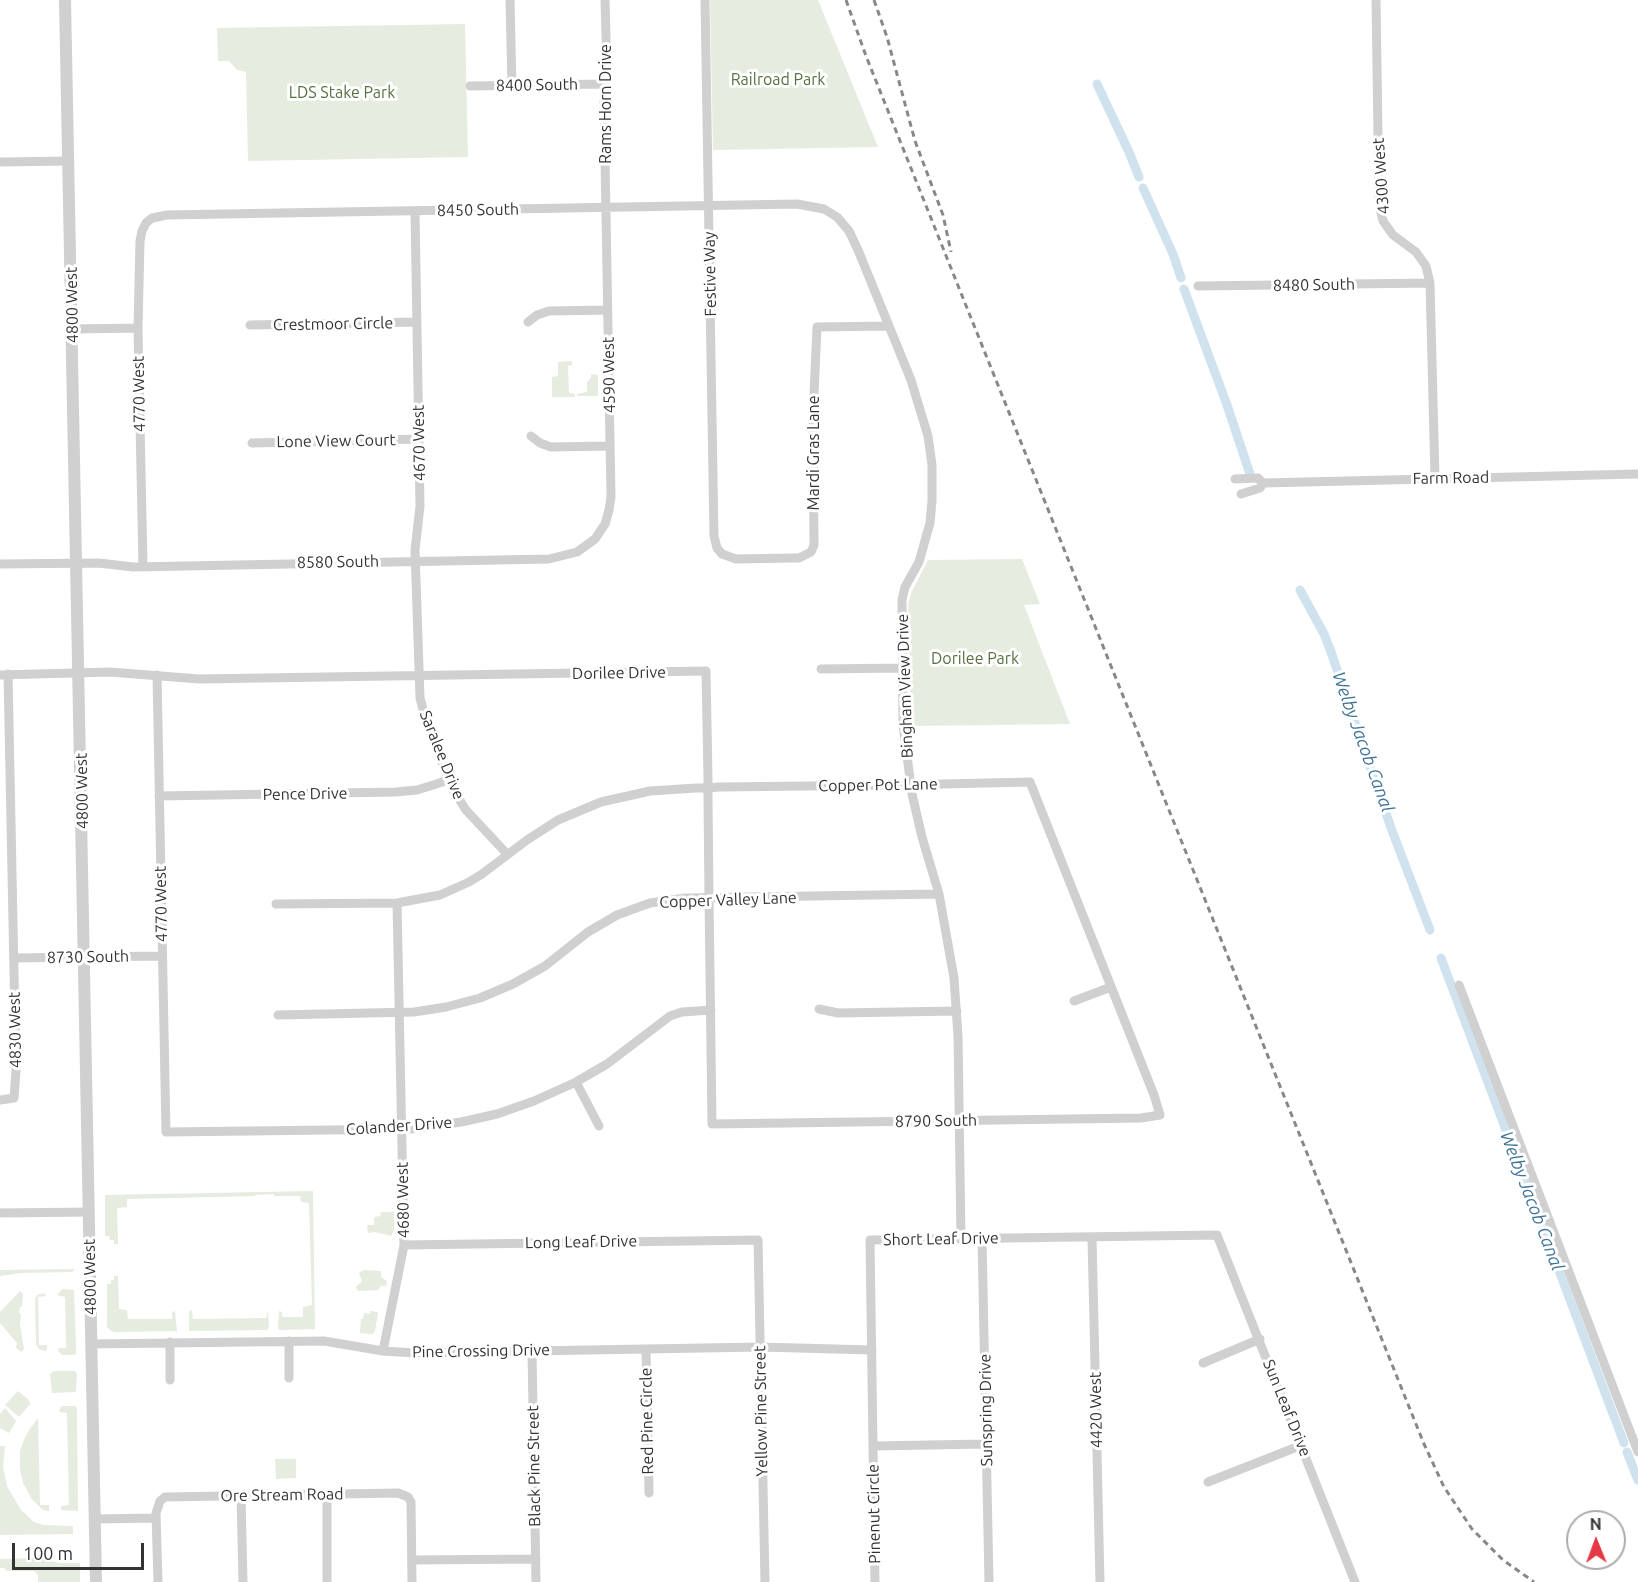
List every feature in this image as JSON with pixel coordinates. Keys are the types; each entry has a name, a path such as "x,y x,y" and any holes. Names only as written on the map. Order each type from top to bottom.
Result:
{"street":[{"name":"4800 West","path":"65,0 96,1582"},
{"path":"510,0 512,86"},
{"name":"Rams Horn Drive","path":"605,0 606,207"},
{"name":"Festive Way","path":"705,0 714,536 717,548"},
{"name":"4300 West","path":"1376,0 1379,204 1383,221 1393,236 1416,252 1426,266 1430,283 1435,478"},
{"name":"8400 South","path":"470,86 605,84"},
{"path":"0,162 69,161"},
{"name":"8450 South","path":"146,223 152,218 167,215 797,204 812,206"},
{"name":"Bingham View Drive","path":"812,206 824,209 837,217 849,231 921,409 928,436 932,465 932,501 925,543 902,600 903,726 911,784 922,837 939,894 949,943 957,1011 961,1239"},
{"name":"4590 West","path":"595,539 605,524 609,510 606,207"},
{"name":"4670 West","path":"415,211 420,506 416,539 418,675"},
{"name":"4770 West","path":"143,566 138,328 140,241 146,223"},
{"name":"8480 South","path":"1198,286 1430,283"},
{"path":"528,322 537,315 549,311 607,310"},
{"name":"Crestmoor Circle","path":"250,325 417,322"},
{"name":"Mardi Gras Lane","path":"717,548 728,557 736,559 799,558 811,552 814,545 813,417 817,327 889,326"},
{"path":"72,329 138,328"},
{"path":"531,436 550,447 610,446"},
{"name":"Lone View Court","path":"252,443 419,440"},
{"name":"Farm Road","path":"1264,483 1638,474"},
{"path":"1235,478 1258,478 1264,483 1260,488 1241,494"},
{"name":"8580 South","path":"0,564 99,562 143,566 549,559 577,552 595,539"},
{"path":"820,669 902,668"},
{"name":"Dorilee Drive","path":"4,674 110,672 199,679 706,671 712,1124"},
{"name":"4830 West","path":"0,1100 14,1098 16,1071 11,776 4,674"},
{"name":"4770 West","path":"157,675 166,1132"},
{"name":"Saralee Drive","path":"418,675 424,717 448,780 466,810 507,854"},
{"path":"0,776 11,776"},
{"name":"Pence Drive","path":"159,796 403,792 424,789 448,780"},
{"name":"Copper Pot Lane","path":"276,904 397,903 422,900 456,888 482,874 507,854 558,820 601,802 651,791 1030,782 1160,1115"},
{"name":"Copper Valley Lane","path":"278,1015 400,1012 446,1006 480,998 513,984 545,966 588,932 617,915 650,903 685,898 939,894"},
{"name":"4680 West","path":"383,1351 404,1245 397,903"},
{"name":"8730 South","path":"14,958 162,956"},
{"path":"1459,985 1638,1452"},
{"path":"1074,1001 1111,987"},
{"path":"819,1009 838,1013 957,1011"},
{"name":"Colander Drive","path":"166,1132 402,1129 442,1125 497,1114 534,1101 576,1082 607,1064 670,1016 688,1011 711,1010"},
{"path":"576,1082 599,1126"},
{"name":"8790 South","path":"712,1124 1141,1118 1160,1115"},
{"path":"0,1213 90,1212"},
{"name":"Short Leaf Drive","path":"874,1446 870,1240 1217,1235"},
{"name":"Sun Leaf Drive","path":"1217,1235 1355,1582"},
{"name":"4420 West","path":"1092,1237 1100,1582"},
{"name":"Sunspring Drive","path":"982,1239 990,1582"},
{"name":"Long Leaf Drive","path":"404,1245 758,1240"},
{"name":"Yellow Pine Street","path":"758,1240 765,1582"},
{"path":"1203,1363 1260,1339"},
{"path":"289,1341 289,1378"},
{"name":"Pine Crossing Drive","path":"91,1344 334,1341 383,1351 415,1353 760,1347 873,1350"},
{"path":"170,1342 170,1380"},
{"name":"Red Pine Circle","path":"646,1349 649,1493"},
{"name":"Black Pine Street","path":"532,1351 536,1582"},
{"path":"874,1446 986,1444"},
{"path":"1208,1482 1302,1445"},
{"name":"Pinenut Circle","path":"874,1446 872,1462 875,1582"},
{"name":"Ore Stream Road","path":"156,1518 158,1504 162,1499 173,1496 398,1493 408,1497 411,1507 412,1560"},
{"path":"327,1494 327,1582"},
{"path":"242,1495 243,1582"},
{"path":"95,1519 156,1518 158,1582"},
{"path":"412,1582 412,1560 536,1559"}],"green space":[{"name":"Railroad Park","path":"710,0 818,0 878,147 713,150"},
{"name":"LDS Stake Park","path":"465,24 468,157 248,161 246,72 237,70 229,61 218,61 217,28"},
{"path":"572,361 572,365 568,366 569,393 575,394 575,397 552,397 552,377 558,376 558,362"},
{"path":"591,374 598,375 598,396 577,396 577,394 587,392 587,382"},
{"name":"Dorilee Park","path":"1022,559 1040,604 1024,605 1070,724 911,726 908,604 928,560"},
{"path":"313,1191 315,1329 279,1330 278,1327 279,1311 282,1312 282,1317 303,1317 303,1307 312,1305 309,1203 301,1202 300,1196 274,1196 274,1194 127,1199 127,1207 117,1208 118,1244 114,1244 114,1240 110,1240 109,1236 105,1236 105,1195"},
{"path":"381,1212 394,1212 394,1231 391,1236 375,1232 368,1233 367,1225 374,1225 374,1217 380,1216"},
{"path":"75,1269 72,1272 0,1276 0,1270"},
{"path":"363,1270 381,1271 381,1277 387,1281 386,1286 381,1286 378,1290 358,1291 356,1287 362,1281 359,1273"},
{"path":"114,1276 118,1276 119,1309 127,1310 128,1319 172,1319 172,1312 175,1311 177,1331 114,1332 110,1330 107,1327 107,1284 111,1284"},
{"path":"62,1289 74,1290 76,1354 72,1355 62,1355 58,1351 59,1348 66,1348 65,1297 57,1295"},
{"path":"20,1291 23,1294 19,1314 21,1314 20,1324 24,1349 21,1352 16,1348 17,1343 0,1323 0,1312"},
{"path":"44,1293 46,1296 38,1297 39,1345 47,1345 45,1351 39,1349 36,1344 35,1299 37,1295"},
{"path":"190,1310 193,1319 266,1318 268,1311 269,1327 267,1330 189,1331"},
{"path":"370,1311 378,1312 375,1331 372,1334 360,1333 361,1319 364,1313 370,1314"},
{"path":"54,1371 75,1371 77,1374 76,1392 52,1393 50,1374"},
{"path":"18,1391 29,1400 30,1404 19,1417 5,1405"},
{"path":"61,1406 76,1406 77,1409 78,1511 61,1510 61,1506 69,1505 67,1413 59,1412"},
{"path":"5,1408 16,1421 9,1433 0,1428 0,1414"},
{"path":"38,1418 40,1505 49,1505 49,1511 43,1510 31,1498 23,1483 20,1469 20,1451 23,1442"},
{"path":"0,1446 5,1446 3,1467 7,1486 21,1510 34,1522 43,1525 73,1526 73,1534 0,1535"},
{"path":"275,1459 296,1459 296,1478 276,1479"},
{"path":"40,1558 60,1563 80,1563 80,1582 38,1582 38,1575 34,1571 7,1571 0,1568 0,1559"}],"waterway":[{"name":"Welby Jacob Canal","path":"1097,84 1139,177"},
{"name":"Welby Jacob Canal","path":"1143,188 1173,254 1181,278"},
{"name":"Welby Jacob Canal","path":"1184,289 1250,474"},
{"name":"Welby Jacob Canal","path":"1300,590 1331,652 1391,828 1430,930"},
{"name":"Welby Jacob Canal","path":"1441,958 1624,1443"},
{"name":"Welby Jacob Canal","path":"1627,1452 1638,1480"}],"railway":[{"path":"846,0 866,56 1424,1444 1444,1487 1472,1529 1503,1560 1534,1582"},
{"path":"874,0 887,37 915,141 943,215 951,252"}]}
